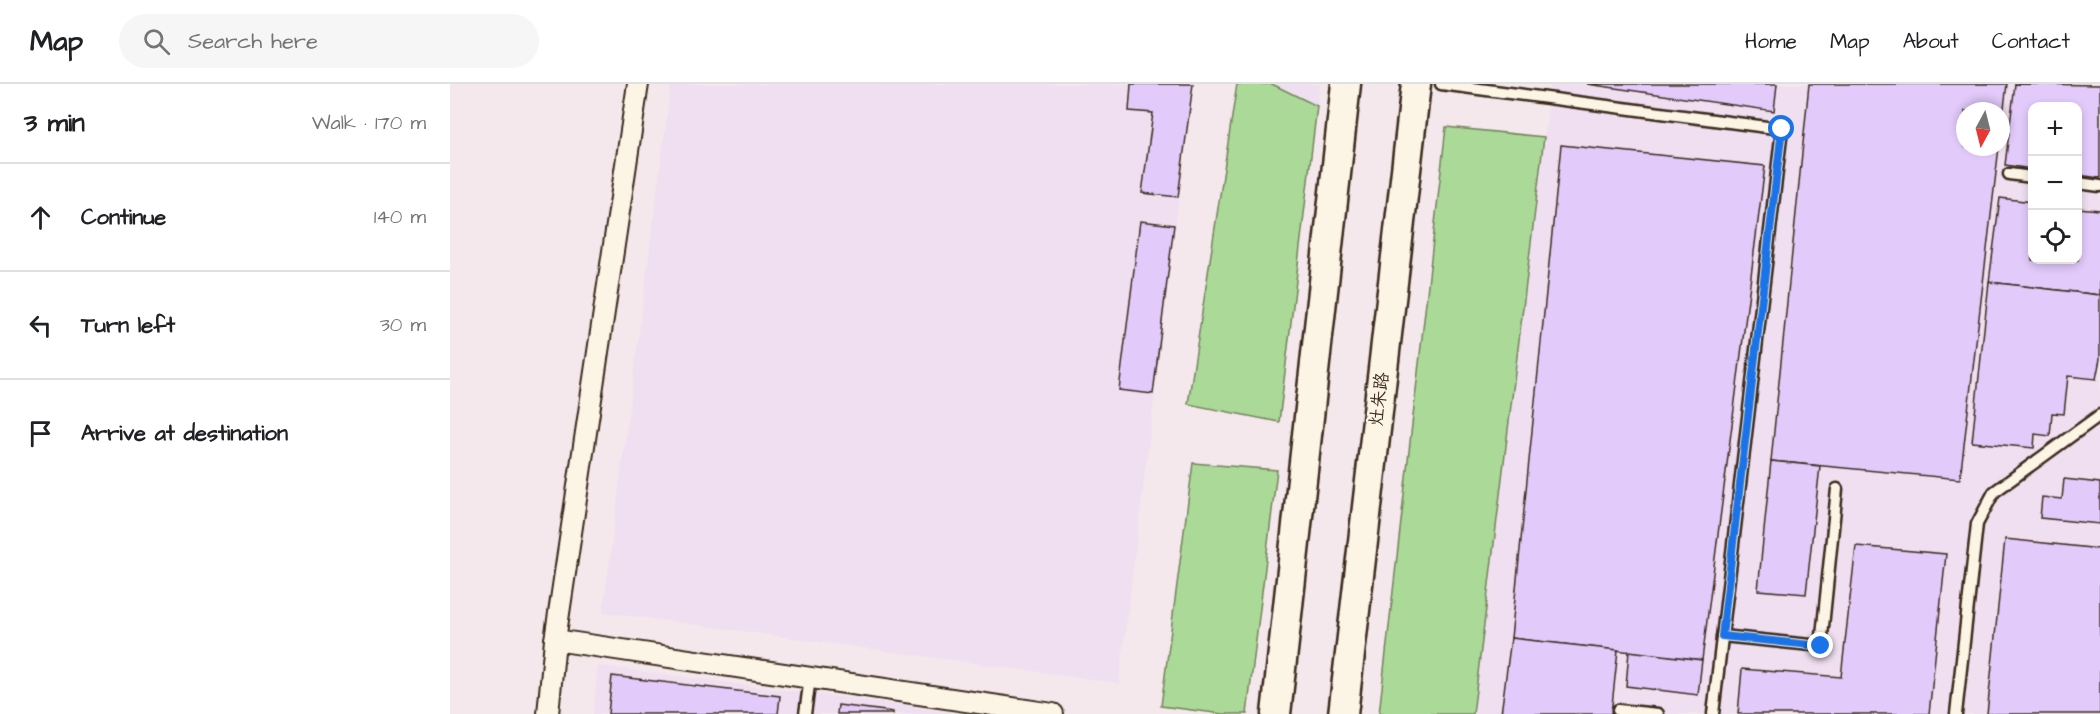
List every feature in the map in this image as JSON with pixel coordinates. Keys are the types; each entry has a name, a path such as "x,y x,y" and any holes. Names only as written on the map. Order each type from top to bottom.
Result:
{"main road":[{"name":"灶朱路","path":"1343,714 1416,84"},
{"path":"1276,714 1342,90"}],"street":[{"path":"548,714 555,640 639,84"},
{"path":"555,640 1053,714"}],"lane":[{"path":"1441,84 1782,129 1713,714"},
{"path":"2009,174 2028,176"},
{"path":"2082,184 2100,186"},
{"path":"1956,714 1977,524 1994,492 2100,415"},
{"path":"1722,636 1821,646 1837,489"},
{"path":"805,714 810,678"},
{"path":"1618,710 1658,714"}],"shaded area":[{"path":"671,84 1193,84 1119,683 603,612"},
{"path":"1272,84 1320,84 1317,106"},
{"path":"1551,84 2100,84 2100,714 1473,714"},
{"path":"598,666 910,706 955,714 593,714"}],"green space":[{"path":"1237,84 1272,84 1317,106 1279,422 1188,404"},
{"path":"1446,127 1544,137 1473,714 1379,714"},
{"path":"1193,463 1277,470 1247,714 1223,714 1161,706"}],"building":[{"path":"1131,84 1193,84 1178,197 1142,193 1153,113 1129,111"},
{"path":"1587,84 1777,84 1774,111"},
{"path":"1809,84 2007,84 2005,102 1956,102 1956,156 1998,156 1960,479 1771,461"},
{"path":"2015,84 2100,85 2100,178 2082,176 2082,102 2028,102 2028,168 2005,165 2006,156 2010,156 2010,124"},
{"path":"1561,145 1765,166 1702,660 1511,638"},
{"path":"2000,198 2028,202 2028,264 2082,264 2082,208 2100,210 2100,295 1989,282"},
{"path":"1140,221 1174,225 1153,394 1119,390"},
{"path":"1989,282 2100,295 2100,359 2096,379 2068,376 2064,414 2052,413 2050,436 2035,434 2034,448 1972,442"},
{"path":"1771,461 1820,466 1806,594 1758,590"},
{"path":"2064,479 2100,483 2100,524 2040,518 2042,497 2062,499"},
{"path":"2005,539 2100,549 2100,714 1987,714"},
{"path":"1856,546 1946,554 1929,714 1738,714 1742,669 1841,677"},
{"path":"1511,638 1618,650 1611,714 1501,714"},
{"path":"1629,651 1702,660 1698,695 1626,686"},
{"path":"612,676 780,696 778,714 608,714"},
{"path":"838,705 893,712 893,714 837,714"}],"route":[{"path":"1782,129 1722,636 1821,646"}]}
